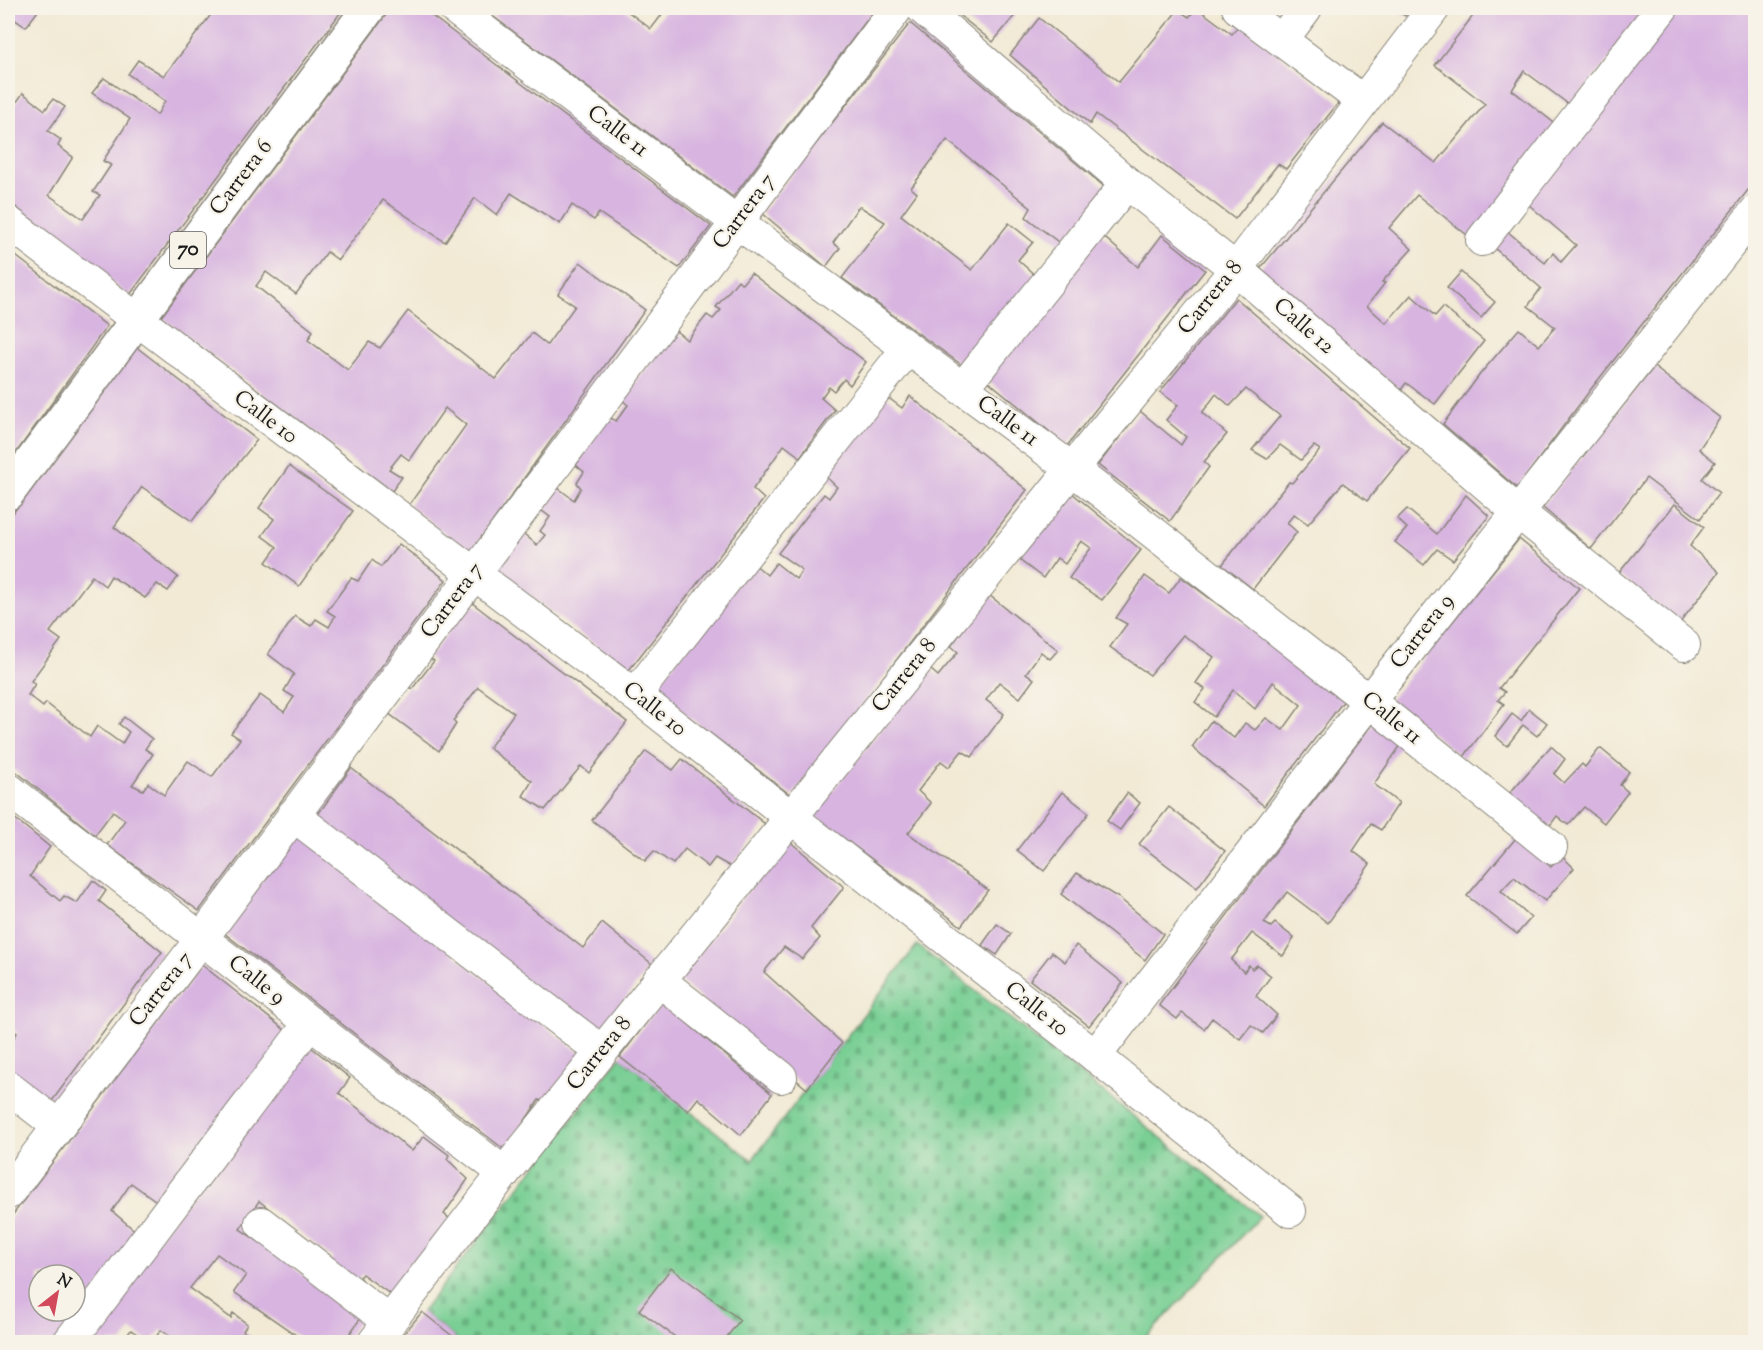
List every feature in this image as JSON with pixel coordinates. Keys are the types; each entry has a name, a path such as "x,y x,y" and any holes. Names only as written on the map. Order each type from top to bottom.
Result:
{"main road":[{"name":"Carrera 6","path":"8,493 369,8"}],"street":[{"name":"Calle 11","path":"454,8 738,223 1072,469 1369,701 1551,847"},
{"name":"Carrera 7","path":"8,1192 202,938 897,8"},
{"name":"Calle 12","path":"922,8 1127,183 1236,269 1518,512 1684,645"},
{"path":"1238,8 1363,101"},
{"path":"1282,40 1305,8"},
{"name":"Carrera 8","path":"382,1332 601,1051 1236,269 1434,8"},
{"path":"1482,240 1662,8"},
{"path":"962,389 1127,183"},
{"name":"Carrera 9","path":"1095,1056 1369,701 1755,211"},
{"name":"Calle 10","path":"8,222 635,695 1290,1211"},
{"path":"635,695 908,348"},
{"name":"Calle 9","path":"8,789 504,1173"},
{"path":"293,815 601,1051"},
{"path":"659,980 781,1077"},
{"path":"69,1342 310,1023"},
{"path":"8,1087 57,1125"},
{"path":"261,1223 382,1332"}],"green space":[{"path":"917,945 1260,1216 1142,1342 460,1342 422,1312 620,1057 752,1160"}],"building":[{"path":"8,8 40,8 26,27 9,16 8,18"},
{"path":"216,8 344,8 129,296 8,201 8,101 14,106 23,93 45,110 53,99 65,107 48,131 61,140 58,146 73,157 49,195 83,219 100,195 93,192 111,165 103,161 130,119 92,93 104,78 157,115 165,101 128,74 138,60 164,76"},
{"path":"391,8 421,8 711,226 679,268 599,213 594,220 572,205 560,224 511,193 497,215 475,198 445,242 383,200 338,260 327,252 296,294 266,272 256,286 313,331 308,340 348,370 369,342 380,348 408,311 496,379 532,333 547,345 575,306 558,294 580,262 645,310 470,553 409,505 466,425 445,408 409,460 401,454 389,469 402,477 392,491 161,317"},
{"path":"482,8 623,8 651,29 667,8 876,8 733,197"},
{"path":"950,8 1021,8 993,42"},
{"path":"1197,8 1232,34 1240,24 1339,102 1286,169 1278,164 1235,219 1096,114 1090,124 1010,55 1039,18 1119,82 1178,10 1189,17"},
{"path":"1393,8 1412,8 1405,16"},
{"path":"1479,8 1650,8 1571,106 1524,71 1512,90 1558,126 1472,239 1417,195 1389,228 1412,249 1382,282 1385,283 1367,306 1386,323 1411,295 1435,316 1443,307 1484,341 1435,404 1406,383 1401,390 1369,367 1259,270 1382,122 1436,163 1485,104 1435,65"},
{"path":"1671,8 1756,8 1756,180 1591,389 1517,488 1443,424 1481,373 1519,329 1539,346 1555,327 1528,306 1541,288 1493,247 1507,231 1545,263 1553,253 1561,262 1576,245 1522,199"},
{"path":"910,23 1107,189 1062,245 1026,217 1031,208 947,140 911,188 917,193 901,215 972,270 1009,223 1033,242 1018,260 1037,277 966,368 842,278 885,222 859,206 833,243 840,248 826,267 762,213"},
{"path":"1097,231 1138,267 1162,235 1205,270 1067,446 982,376"},
{"path":"8,250 107,326 8,464"},
{"path":"1461,272 1495,302 1481,318 1447,288"},
{"path":"751,273 866,362 850,385 844,379 834,391 829,387 821,398 835,410 800,457 784,445 753,489 764,499 629,670 495,570 524,534 537,545 545,535 540,531 550,517 541,510 558,488 574,500 581,488 577,483 584,472 576,465 609,417 616,421 628,405 622,400 676,331 687,340 707,315 713,319 721,310 716,307 738,280 742,284"},
{"path":"1236,298 1410,448 1367,501 1343,483 1308,524 1294,514 1287,523 1297,532 1253,589 1222,565 1289,482 1292,483 1320,450 1314,446 1301,460 1280,445 1267,459 1252,450 1280,416 1246,389 1230,406 1216,394 1202,413 1227,434 1204,462 1209,467 1170,521 1098,465 1140,411 1181,445 1186,437 1166,420 1178,405 1160,392"},
{"path":"135,346 257,440 192,521 142,487 114,527 178,577 168,591 157,584 145,598 111,576 105,586 92,576 50,632 61,640 31,681 35,684 28,695 43,707 46,703 90,737 97,726 122,744 129,732 119,724 124,717 152,739 145,749 153,754 132,785 143,790 148,783 164,795 188,761 212,777 240,739 231,733 260,695 284,712 294,697 284,691 294,674 268,654 295,616 311,626 316,619 329,627 335,616 327,611 351,578 358,581 372,560 381,567 399,544 446,580 199,911 107,845 125,820 113,811 95,835 8,765 8,520"},
{"path":"1654,367 1720,418 1699,449 1715,462 1702,479 1719,493 1700,519 1646,478 1591,549 1542,507"},
{"path":"883,394 902,408 910,396 1027,490 792,796 654,690 752,562 767,575 776,563 796,579 802,570 778,553 824,494 829,498 837,487 823,474"},
{"path":"289,466 353,511 299,586 266,562 277,547 262,536 274,519 259,508"},
{"path":"1072,493 1141,550 1102,600 1069,578 1091,548 1081,541 1065,564 1057,558 1043,578 1018,559"},
{"path":"1466,495 1489,516 1453,560 1437,549 1424,565 1395,542 1407,528 1397,519 1407,509 1437,534"},
{"path":"1675,504 1704,527 1690,546 1719,572 1679,624 1618,574"},
{"path":"1519,539 1579,588 1499,688 1505,692 1498,700 1504,704 1463,758 1390,700"},
{"path":"1145,576 1169,593 1181,577 1345,699 1264,806 1192,747 1211,721 1234,738 1245,723 1255,730 1266,718 1283,730 1301,705 1273,682 1255,709 1233,690 1214,717 1195,702 1205,689 1196,683 1214,657 1183,635 1150,675 1110,647 1127,624 1116,618"},
{"path":"989,595 1058,650 1050,659 1041,652 1026,673 1034,679 1020,698 999,682 986,700 1004,714 972,757 962,751 949,767 941,761 918,791 931,803 908,833 988,890 961,926 813,815 930,669 938,676 958,652 951,646"},
{"path":"471,602 627,722 589,773 581,766 545,810 523,796 532,781 489,748 514,713 478,687 453,721 456,724 439,751 388,713 408,686 412,689 434,661 429,658"},
{"path":"1529,709 1547,723 1537,736 1523,725 1507,746 1495,736 1512,714 1521,721"},
{"path":"1373,723 1401,745 1374,784 1399,803 1381,830 1371,824 1353,851 1370,864 1328,923 1287,892 1264,923 1271,927 1275,923 1294,938 1283,956 1252,933 1231,960 1244,972 1249,965 1252,969 1257,965 1271,976 1256,996 1277,1015 1263,1033 1251,1025 1240,1039 1212,1018 1204,1029 1182,1013 1177,1019 1159,1005"},
{"path":"1551,746 1565,759 1554,774 1564,783 1582,764 1585,767 1600,748 1629,772 1620,785 1628,792 1604,823 1584,807 1568,825 1557,816 1548,828 1508,795"},
{"path":"646,751 673,770 682,759 765,824 731,867 715,858 708,867 685,849 673,864 654,851 645,861 592,820"},
{"path":"351,768 583,948 602,923 652,964 597,1035 314,820"},
{"path":"1062,792 1089,813 1044,871 1017,850"},
{"path":"1127,793 1140,803 1120,830 1107,821"},
{"path":"1169,807 1225,851 1197,888 1139,844"},
{"path":"8,813 50,847 30,876 60,901 64,896 77,903 93,880 106,891 99,901 162,952 52,1101 8,1069 8,1045 17,1033 8,1025"},
{"path":"297,831 581,1054 544,1102 539,1100 505,1150 224,933"},
{"path":"1516,838 1551,867 1561,855 1574,868 1545,901 1514,877 1501,891 1531,918 1517,934 1467,896"},
{"path":"788,840 844,887 811,928 820,938 802,959 784,947 764,972 842,1043 807,1089 679,980"},
{"path":"1077,873 1119,898 1163,934 1145,960 1061,894"},
{"path":"997,924 1011,934 997,955 982,945"},
{"path":"1076,945 1123,983 1089,1026 1030,980 1052,952 1065,962"},
{"path":"202,965 290,1034 162,1205 131,1183 112,1211 139,1234 87,1302 87,1263 27,1263 27,1323 71,1323 57,1342 8,1342 8,1221"},
{"path":"662,1002 772,1094 741,1135 698,1098 688,1111 620,1057"},
{"path":"307,1044 350,1078 339,1093 412,1151 424,1136 449,1155 447,1159 468,1179 444,1214 450,1219 394,1297 362,1274 356,1281 330,1262 333,1258 259,1201 240,1229 265,1246 269,1240 294,1258 290,1265 360,1319 344,1342 306,1342 234,1292 246,1275 217,1254 190,1288 231,1318 233,1313 247,1324 243,1331 258,1342 178,1342 161,1330 152,1342 149,1342 131,1330 122,1342 80,1342"},
{"path":"671,1268 740,1320 723,1342 682,1342 639,1310"},
{"path":"422,1312 460,1342 397,1342"}]}
